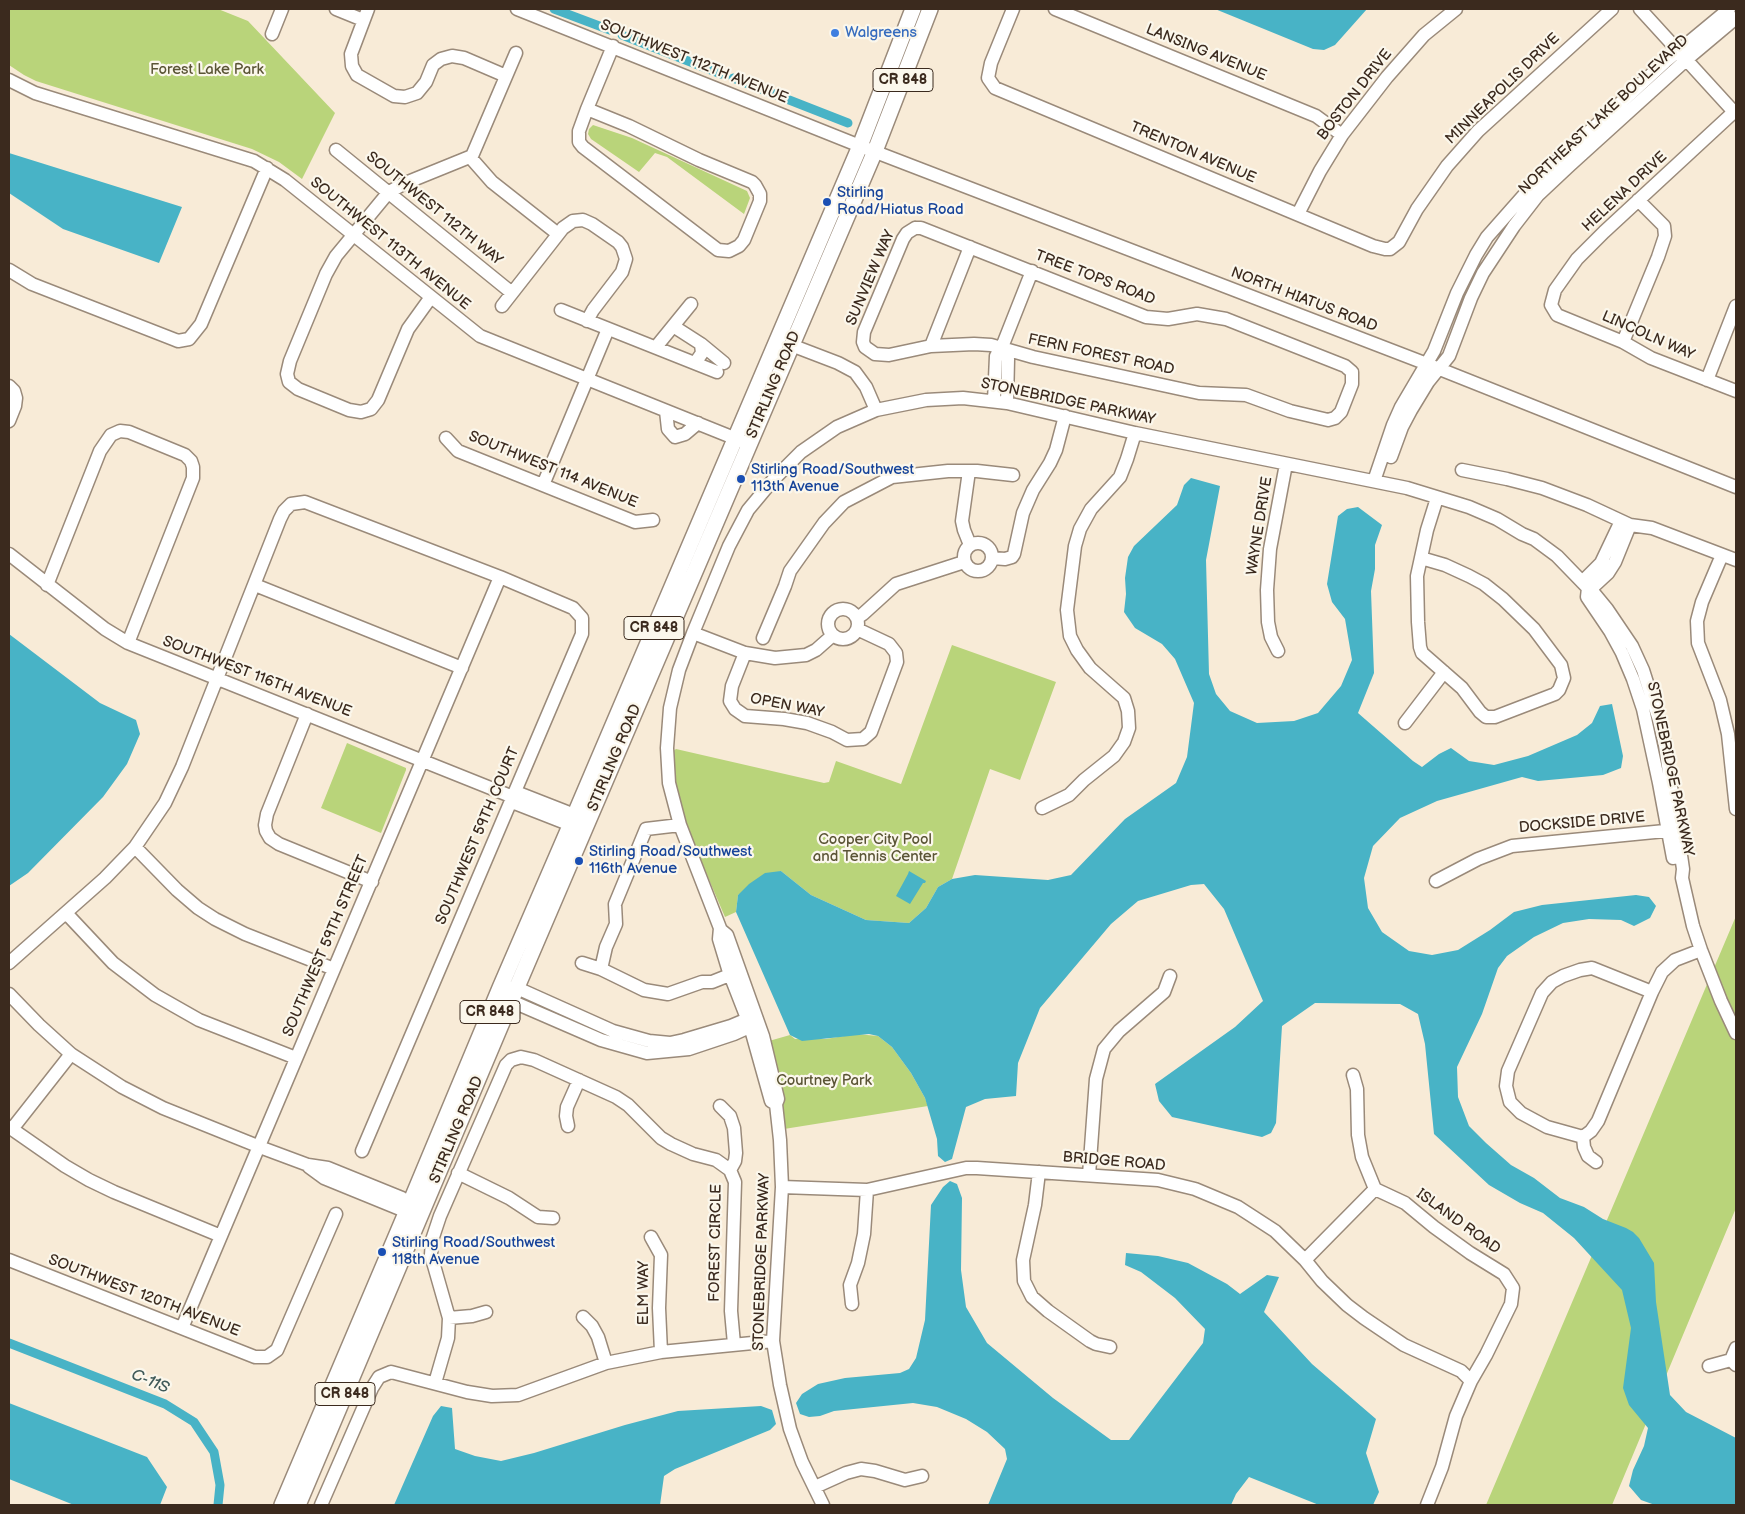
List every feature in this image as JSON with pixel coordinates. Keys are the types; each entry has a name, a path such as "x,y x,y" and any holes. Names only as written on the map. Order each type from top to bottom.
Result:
{"main road":[{"name":"STIRLING ROAD","path":"282,1505 514,994 580,821 735,438 860,146 913,9"},
{"name":"STIRLING ROAD","path":"298,1505 416,1209 500,988 580,821 749,444 875,151 930,9"}],"street":[{"path":"272,34 282,9"},
{"path":"336,9 366,14 351,54 352,66 357,75 394,96 405,97 417,93 426,82 433,64 441,59 452,56 464,58 506,76"},
{"name":"SOUTHWEST 112TH AVENUE","path":"517,9 860,146"},
{"name":"TRENTON AVENUE","path":"1013,9 991,63 988,78 994,88 1373,246 1390,249"},
{"name":"LANSING AVENUE","path":"1055,9 1316,116 1342,135"},
{"name":"BOSTON DRIVE","path":"1298,214 1320,171 1342,135 1387,77 1418,42 1456,9"},
{"name":"MINNEAPOLIS DRIVE","path":"1390,249 1399,242 1417,209 1447,166 1478,131 1612,9"},
{"path":"1640,9 1735,111"},
{"name":"NORTHEAST LAKE BOULEVARD","path":"1379,482 1397,416 1432,367 1449,356 1471,298 1483,273 1508,233 1538,195 1729,9"},
{"name":"NORTHEAST LAKE BOULEVARD","path":"1432,367 1434,351 1457,292 1487,237 1504,216 1540,177 1597,123 1682,56 1736,18"},
{"path":"587,109 752,182 759,190 760,201 744,240 736,249 729,251 718,250 583,147 578,137 587,109 613,46"},
{"path":"431,297 404,337 378,400 371,409 361,412 349,410 292,385 288,378 287,368 326,274 336,256 388,193 403,184 471,156 516,53"},
{"name":"SOUTHWEST 113TH AVENUE","path":"9,80 35,94 238,156 267,168 285,180 480,336 749,444"},
{"name":"HELENA DRIVE","path":"1551,305 1555,290 1578,259 1638,200 1735,111"},
{"name":"NORTH HIATUS ROAD","path":"860,146 1432,367 1736,487"},
{"name":"SOUTHWEST 112TH WAY","path":"336,150 512,292"},
{"path":"471,156 492,182 558,234"},
{"path":"9,270 32,284 178,341 188,339 201,324 267,168"},
{"path":"1623,342 1665,236 1664,226 1638,200"},
{"path":"502,306 558,234 568,224 579,220 588,221 618,242 625,253 625,264 622,272 593,310 587,321"},
{"name":"TREE TOPS ROAD","path":"912,229 921,228 1146,317 1168,319 1197,314 1220,317 1340,363 1352,372 1352,384 1341,412 1336,418"},
{"name":"SUNVIEW WAY","path":"863,342 864,332 903,239 912,229"},
{"path":"931,346 970,247"},
{"path":"1470,267 1483,273"},
{"path":"994,401 996,356 1002,347 1032,271"},
{"path":"656,347 691,304"},
{"name":"LINCOLN WAY","path":"1551,305 1557,315 1623,342 1651,358 1736,391"},
{"path":"1707,380 1736,306"},
{"path":"561,310 695,363 721,367 701,344 673,326"},
{"path":"542,485 608,329"},
{"name":"FERN FOREST ROAD","path":"863,342 869,351 882,355 931,346 974,344 1002,347 1033,357 1199,393 1246,395 1290,411 1323,420 1336,418"},
{"path":"695,363 702,353 701,344"},
{"path":"791,345 838,363 855,372 866,387 876,410"},
{"path":"1002,347 1008,359 1007,403"},
{"path":"9,421 14,406 12,390"},
{"name":"STONEBRIDGE PARKWAY","path":"824,1504 802,1462 790,1429 782,1396 773,1341 782,1187 776,1104 771,1101 753,1021 734,970 719,939 720,928 680,826 669,783 667,748 670,708 680,670 693,633 729,546 748,510 773,480 801,452 837,427 876,410 926,400 963,398 1007,403 1135,433 1379,482 1468,507 1497,519 1534,539 1557,556 1585,585 1587,597 1610,631 1633,679 1643,710 1673,830 1675,870 1682,878 1701,950 1736,1033"},
{"path":"666,411 668,429 675,437 685,434 698,423"},
{"path":"992,558 1005,559 1012,557 1014,554 1023,513 1033,490 1056,450 1065,416"},
{"path":"47,585 106,439 113,433 120,431 129,432 185,455 192,464 194,472 128,643"},
{"path":"1042,808 1069,795 1084,780 1114,756 1124,742 1130,728 1124,698 1090,668 1077,650 1070,636 1067,610 1074,546 1080,529 1092,509 1120,476 1135,433"},
{"name":"SOUTHWEST 114 AVENUE","path":"446,438 458,451 635,522 653,520"},
{"name":"WAYNE DRIVE","path":"1278,651 1271,637 1268,622 1267,590 1270,549 1286,464"},
{"path":"1462,470 1542,488 1587,505 1626,523 1652,528 1736,560"},
{"path":"763,638 786,586 790,571 824,523 844,502 892,478 948,471 1013,475"},
{"path":"969,471 962,521 970,545"},
{"path":"1421,558 1445,565 1469,576 1484,584 1503,599 1534,629 1561,665 1564,673 1563,685 1554,694 1495,717 1486,717 1462,688 1422,653 1418,622 1417,576 1427,530 1437,498"},
{"path":"9,963 105,878 135,847 151,825 175,784 280,519 284,511 291,504 305,502 500,577"},
{"path":"1585,585 1595,585 1608,573 1616,562 1626,523"},
{"path":"977,543 986,545 990,549 992,558 989,567 980,572 971,571 964,562 963,555 970,545 977,543"},
{"name":"SOUTHWEST 116TH AVENUE","path":"9,554 105,629 128,643 424,760 513,797 517,804 563,822 580,821"},
{"path":"1722,555 1702,602 1697,621 1698,643 1732,733 1736,810"},
{"path":"857,624 851,612 846,610 836,611 832,615 829,627 837,638 851,637 864,614 896,584 964,562"},
{"name":"SOUTHWEST 59TH STREET","path":"182,1328 500,577"},
{"name":"SOUTHWEST 59TH COURT","path":"362,1151 582,634 583,622 580,614 573,608 500,577"},
{"path":"255,585 462,668"},
{"name":"OPEN WAY","path":"745,653 732,686 730,702 735,709 745,716 807,723 847,740 862,738 870,732 898,662 896,653 889,644 857,624"},
{"path":"693,633 745,653 775,658 806,655 816,650 834,635"},
{"path":"1404,723 1444,672"},
{"path":"306,714 267,814 266,831 270,838 279,844 372,882"},
{"path":"601,970 606,947 616,924 615,904 646,828 680,826"},
{"name":"DOCKSIDE DRIVE","path":"1436,881 1478,859 1512,846 1673,830"},
{"path":"135,847 176,890 215,919 245,934 334,969"},
{"path":"66,913 114,963 155,995 199,1020 296,1058"},
{"path":"1583,1137 1591,1131 1598,1120 1662,972 1675,960 1701,950"},
{"path":"582,963 644,990 668,994 702,982 708,975 720,971 734,970"},
{"path":"1583,1137 1547,1127 1521,1112 1510,1102 1506,1086 1508,1071 1542,992 1552,982 1563,976 1592,968 1652,992"},
{"path":"1089,1175 1096,1079 1104,1049 1119,1031 1164,992 1170,976"},
{"path":"500,988 602,1040 647,1053 689,1049 734,1034 753,1021"},
{"path":"9,994 71,1054 122,1087 155,1104 259,1146 308,1165 328,1168 402,1198 416,1209"},
{"path":"71,1054 10,1128 65,1166 89,1180 221,1236"},
{"name":"FOREST CIRCLE","path":"435,1383 448,1338 449,1318 431,1255 432,1240 458,1173 506,1065 511,1060 527,1057 623,1101 661,1138 693,1154 716,1160 730,1170 735,1182 732,1311 734,1344"},
{"path":"1304,1260 1375,1189 1362,1158 1358,1134 1357,1089 1353,1076"},
{"path":"568,1126 567,1107 579,1080"},
{"path":"720,1106 730,1116 734,1128 736,1153 735,1161 730,1170"},
{"path":"1583,1137 1584,1147 1588,1156 1596,1162"},
{"name":"BRIDGE ROAD","path":"782,1187 867,1190 966,1168 1158,1180 1195,1189 1238,1207 1275,1231 1347,1305 1404,1345 1461,1372 1471,1381"},
{"path":"1039,1172 1035,1204 1023,1260 1024,1281 1032,1297 1040,1305 1090,1341 1110,1347"},
{"path":"458,1173 509,1198 538,1217 553,1218"},
{"name":"ISLAND ROAD","path":"1375,1189 1405,1203 1470,1253 1504,1274 1513,1288 1511,1304 1471,1381 1456,1416 1442,1467 1427,1505"},
{"path":"852,1304 850,1285 858,1263 864,1234 867,1190"},
{"name":"SOUTHWEST 120TH AVENUE","path":"9,1260 255,1357 267,1357 277,1350 336,1214"},
{"name":"ELM WAY","path":"651,1236 661,1256 660,1352"},
{"path":"449,1318 472,1316 486,1312"},
{"path":"583,1317 592,1326 598,1337 606,1363"},
{"path":"320,1505 379,1376 391,1372 467,1392 492,1396 518,1395 606,1363 660,1352 773,1341"},
{"path":"1710,1366 1735,1357"},
{"path":"815,1487 861,1470 875,1471 905,1480 922,1476"}],"green space":[{"name":"Forest Lake Park","path":"9,9 218,9 248,21 335,113 302,179 279,162 252,149 36,81 24,75 9,65"},
{"path":"593,125 632,138 747,191 750,198 744,214 667,157 655,153 639,172 591,139 588,134 589,129"},
{"name":"Cooper City Pool and Tennis Center","path":"952,645 1056,682 1020,780 990,769 952,879 938,887 926,908 909,923 866,920 811,895 781,871 738,895 736,912 725,917 683,819 674,785 672,752 676,749 824,783 829,782 836,761 901,784"},
{"path":"347,743 406,768 381,833 321,808"},
{"path":"1736,916 1736,1208 1612,1505 1486,1505"},
{"name":"Courtney Park","path":"856,1034 878,1036 892,1047 911,1073 928,1106 784,1129 769,1041 790,1035 795,1039 826,1039"}],"water":[{"path":"1215,9 1367,9 1335,45 1324,50 1313,49"},
{"path":"9,153 182,207 159,263 63,229 9,193"},
{"path":"1191,478 1220,486 1206,560 1209,674 1216,694 1230,711 1257,723 1294,721 1318,713 1341,686 1352,660 1345,619 1332,602 1327,584 1338,516 1347,509 1358,507 1382,525 1375,545 1375,569 1371,591 1374,673 1358,713 1413,761 1422,767 1439,754 1451,748 1469,761 1494,765 1528,756 1577,735 1592,723 1600,706 1612,704 1623,756 1621,768 1603,775 1538,781 1522,777 1437,801 1400,818 1373,846 1364,878 1368,908 1382,932 1409,951 1432,955 1458,950 1514,912 1542,905 1636,895 1649,897 1656,906 1650,918 1634,926 1621,920 1589,919 1563,923 1534,937 1507,956 1498,968 1482,1014 1457,1067 1458,1097 1469,1126 1511,1165 1534,1178 1560,1198 1584,1207 1603,1219 1626,1228 1639,1238 1654,1263 1656,1302 1670,1395 1686,1412 1736,1438 1736,1505 1655,1505 1641,1500 1629,1486 1633,1470 1644,1446 1648,1428 1629,1405 1623,1388 1631,1328 1622,1290 1574,1238 1543,1213 1520,1203 1489,1185 1434,1134 1425,1044 1418,1014 1400,1004 1315,1003 1282,1026 1276,1123 1271,1133 1262,1137 1172,1117 1159,1101 1155,1084 1235,1027 1263,1001 1224,909 1204,884 1191,885 1138,901 1111,924 1040,1008 1018,1063 1016,1096 985,1099 966,1107 952,1159 945,1162 938,1156 937,1139 925,1098 911,1073 892,1047 878,1036 869,1034 802,1041 790,1035 736,912 738,895 749,884 765,873 781,871 811,895 866,920 909,923 926,908 938,887 952,879 975,875 1048,880 1071,875 1125,819 1176,783 1187,757 1194,703 1175,659 1162,644 1135,628 1124,612 1125,578 1128,557 1134,546 1177,505 1184,485"},
{"path":"9,634 100,703 136,720 140,734 127,764 103,797 28,873 9,886"},
{"path":"909,871 926,881 910,904 896,896"},
{"path":"950,1181 957,1184 962,1198 961,1270 966,1307 987,1343 1053,1398 1111,1440 1129,1440 1203,1343 1205,1329 1175,1298 1141,1272 1125,1265 1126,1253 1158,1256 1188,1263 1227,1284 1240,1294 1267,1275 1279,1277 1264,1312 1312,1364 1376,1419 1366,1453 1379,1492 1373,1505 1319,1505 1249,1477 1236,1494 1231,1505 988,1505 1007,1459 1005,1449 987,1432 966,1419 937,1407 913,1403 834,1411 820,1416 809,1417 800,1414 796,1403 802,1394 818,1384 845,1378 900,1373 909,1369 916,1358 925,1320 931,1205 943,1187"},
{"path":"9,1403 147,1457 167,1487 160,1505 74,1505 9,1479"},
{"path":"441,1406 452,1408 455,1449 475,1456 501,1461 678,1411 761,1406 772,1410 776,1424 770,1430 675,1469 664,1476 660,1505 394,1505 433,1416"}],"waterway":[{"path":"554,9 610,30"},
{"path":"622,35 721,74"},
{"path":"733,78 848,123"},
{"name":"C-11S","path":"9,1343 165,1404 194,1422 214,1452 220,1485 218,1505"}],"place":[{"name":"Walgreens","path":"835,33"},
{"name":"Stirling Road/Hiatus Road","path":"827,202"},
{"name":"Stirling Road/Southwest 113th Avenue","path":"741,479"},
{"name":"Stirling Road/Southwest 116th Avenue","path":"579,861"},
{"name":"Stirling Road/Southwest 118th Avenue","path":"382,1252"}]}
